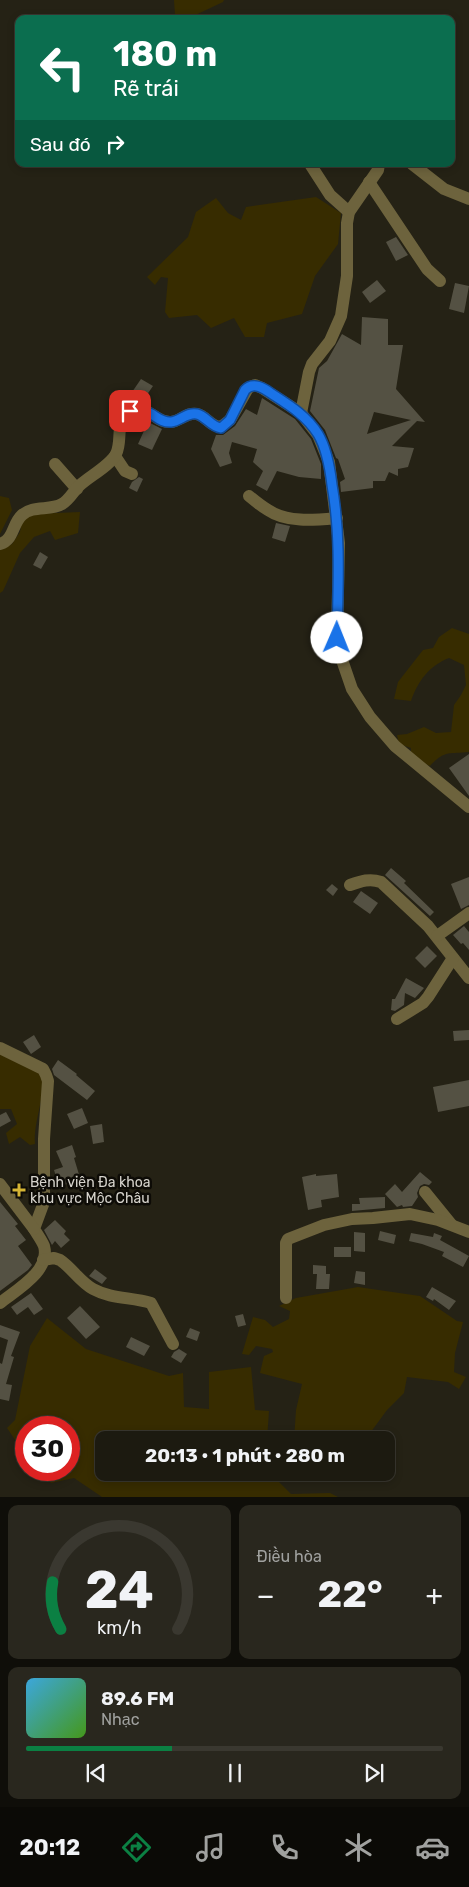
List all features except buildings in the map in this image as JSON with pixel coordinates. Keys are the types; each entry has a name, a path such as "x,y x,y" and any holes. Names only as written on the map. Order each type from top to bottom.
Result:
{"street":[{"path":"312,167 330,195 349,212"},
{"path":"301,413 308,372 330,341 341,316 347,276 346,223 349,212 378,167"},
{"path":"416,167 444,189 469,199"},
{"path":"369,182 427,269 440,281"},
{"path":"0,544 9,539 22,514 62,504 115,456 119,445 121,424 130,411 145,410 162,420 171,422 189,414 199,414 216,427 221,428 230,420 245,390 255,386 267,390 301,413 318,434 329,462 339,544 337,638 341,657 352,689 370,717 408,758 437,779 469,807"},
{"path":"115,456 125,471 132,474"},
{"path":"55,464 77,489"},
{"path":"249,496 268,511 289,518 317,520 337,518"},
{"path":"350,885 364,880 381,882 428,926 469,978"},
{"path":"437,936 469,913"},
{"path":"397,1019 428,998 453,958"},
{"path":"0,1048 43,1069 48,1081 44,1138 44,1197 34,1229"},
{"path":"0,1184 34,1229 44,1246 43,1260 37,1273 0,1303"},
{"path":"425,1192 451,1224"},
{"path":"286,1298 285,1249 288,1239 324,1225 357,1218 410,1214 451,1224 469,1232"},
{"path":"43,1260 54,1258 60,1260 90,1288 109,1296 151,1303 173,1344"}],"shaded area":[{"path":"174,0 224,0 195,15 175,15"},
{"path":"316,197 341,213 338,244 315,276 302,314 267,323 264,337 245,337 234,318 211,328 197,315 169,318 165,312 168,278 161,277 155,285 147,277 188,237 196,212 216,198 228,213 241,220 246,207"},
{"path":"0,496 9,498 12,510 0,534"},
{"path":"80,512 78,533 55,540 50,531 34,537 20,553 3,591 0,593 0,550 12,544 20,532 22,521 32,514"},
{"path":"452,628 469,634 469,752 443,755 430,766 416,760 411,755 411,748 399,744 397,735 407,734 424,727 436,733 451,732 454,705 466,685 464,665 449,658 442,661 425,675 411,701 394,699 398,682 423,650 433,648 439,637"},
{"path":"0,1053 41,1072 42,1090 35,1144 30,1145 20,1137 9,1144 6,1133 17,1124 11,1109 0,1109"},
{"path":"358,1287 420,1296 457,1321 463,1322 455,1353 454,1372 466,1377 459,1389 448,1382 407,1377 404,1393 387,1410 372,1431 295,1431 296,1410 302,1384 260,1373 264,1356 273,1352 272,1349 256,1346 249,1355 242,1354 253,1317 265,1320 273,1327 289,1319 290,1311 279,1306 296,1298"},
{"path":"47,1318 86,1349 169,1376 183,1373 184,1407 209,1409 209,1372 251,1367 255,1410 269,1411 268,1431 95,1431 95,1481 278,1481 291,1494 330,1493 338,1497 102,1497 78,1481 80,1481 80,1416 16,1416 30,1346"},
{"path":"15,1420 15,1440 7,1428"}],"place":[{"name":"Bệnh viện Đa khoa khu vực Mộc Châu","path":"19,1190"}],"route":[{"path":"130,411 145,410 162,420 171,422 189,414 199,414 216,427 221,428 230,420 245,390 250,386 255,386 267,390 301,413 318,434 329,462 339,544 337,638"}]}
